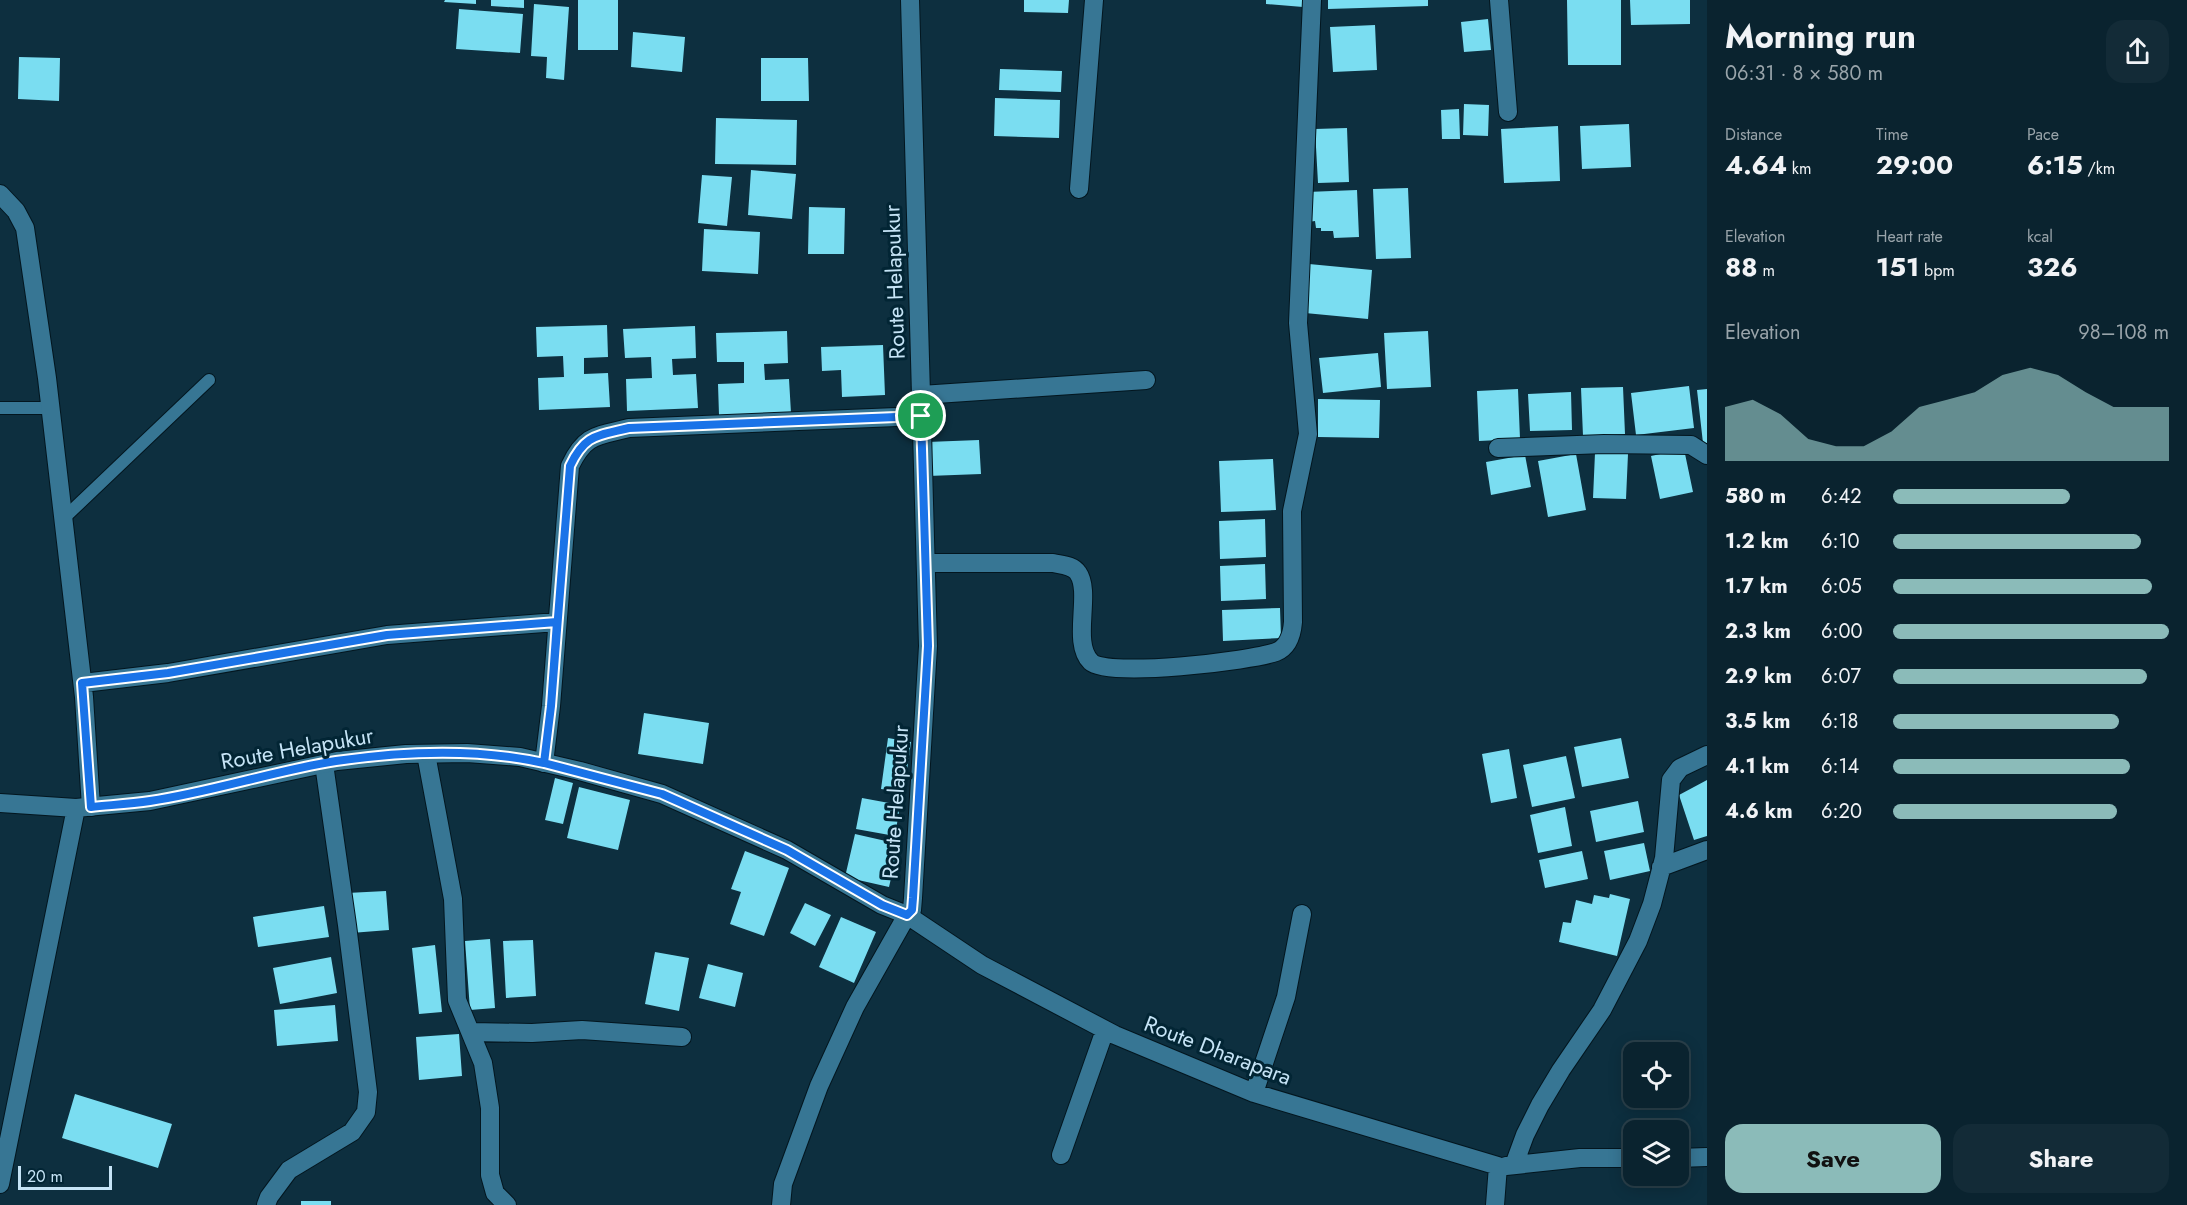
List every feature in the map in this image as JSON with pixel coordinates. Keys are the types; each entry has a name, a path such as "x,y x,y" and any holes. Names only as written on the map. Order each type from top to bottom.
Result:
{"street":[{"name":"Route Helapukur","path":"0,803 84,807 150,801 324,764 426,754 467,753 520,757 662,794 787,850 882,905 907,915 912,910 922,777 928,646 910,0"},
{"path":"1079,189 1094,0"},
{"path":"926,563 1053,563 1071,567 1079,574 1082,590 1085,654 1092,664 1110,669 1203,665 1277,651 1287,644 1292,633 1293,622 1292,511 1308,434 1298,323 1312,0"},
{"path":"1499,0 1508,112"},
{"path":"0,194 16,211 26,228 50,408 82,683 84,807 0,1184"},
{"path":"921,395 1146,380"},
{"path":"544,763 551,706 570,466 578,450 592,437 629,428 921,416"},
{"path":"1498,448 1605,444 1691,445 1707,455"},
{"path":"82,683 168,673 387,635 557,622"},
{"path":"426,754 453,899 457,1000 483,1063 490,1108 490,1175 495,1193 507,1205"},
{"path":"1495,1205 1506,1166 1561,1070 1602,1010 1622,974 1652,904 1661,867 1671,780 1680,768 1707,755"},
{"path":"266,1205 269,1197 290,1170 352,1132 366,1112 368,1092 324,764"},
{"path":"1661,867 1707,850"},
{"path":"1254,1093 1286,997 1302,914"},
{"path":"781,1205 783,1184 819,1086 855,1007 907,915"},
{"name":"Route Dharapara","path":"907,915 982,966 1105,1030 1254,1093 1506,1166"},
{"path":"471,1032 532,1033 582,1030 682,1037"},
{"path":"1062,1155 1105,1030"},
{"path":"1689,1158 1707,1157"},
{"path":"1506,1166 1580,1158 1623,1158"}],"lane":[{"path":"63,519 209,380"},
{"path":"0,408 50,408"}],"building":[{"path":"445,0 476,0 476,4 444,2"},
{"path":"491,0 524,0 524,8 491,6"},
{"path":"578,0 618,0 618,50 578,50"},
{"path":"1024,0 1069,0 1068,13 1024,12"},
{"path":"1266,0 1303,0 1303,7 1266,4"},
{"path":"1328,0 1428,0 1428,6 1328,9"},
{"path":"1567,0 1621,0 1621,65 1568,65"},
{"path":"1630,0 1690,0 1690,24 1631,25"},
{"path":"534,4 569,7 564,80 546,78 547,57 531,56"},
{"path":"459,9 523,14 520,53 456,49"},
{"path":"1488,19 1491,50 1464,52 1461,22"},
{"path":"1375,25 1377,70 1333,72 1330,27"},
{"path":"633,32 685,37 682,72 631,67"},
{"path":"19,57 60,58 59,101 18,99"},
{"path":"761,58 808,58 809,101 761,101"},
{"path":"1000,69 1062,71 1061,92 999,90"},
{"path":"995,98 1060,100 1059,138 994,136"},
{"path":"1464,104 1489,105 1488,136 1463,135"},
{"path":"1459,109 1460,139 1442,139 1441,110"},
{"path":"716,118 797,120 796,165 715,164"},
{"path":"1629,124 1631,167 1582,169 1580,126"},
{"path":"1558,126 1560,181 1504,183 1501,129"},
{"path":"1347,128 1349,182 1318,183 1315,129"},
{"path":"751,170 796,174 792,219 748,215"},
{"path":"702,175 732,177 727,226 698,223"},
{"path":"1408,188 1411,258 1376,259 1373,189"},
{"path":"1357,190 1359,237 1334,238 1333,231 1321,231 1321,228 1316,228 1315,221 1308,222 1307,192"},
{"path":"809,207 845,208 844,254 808,254"},
{"path":"704,229 760,232 758,274 702,271"},
{"path":"1309,264 1372,270 1368,319 1305,313"},
{"path":"607,325 608,357 584,358 584,374 608,373 610,407 539,410 538,378 564,377 563,356 537,357 536,327"},
{"path":"695,326 696,358 672,359 673,375 696,374 698,408 627,411 626,379 652,378 651,357 625,358 623,329"},
{"path":"787,331 788,363 764,364 765,380 789,379 791,413 719,415 718,384 744,383 744,362 717,362 716,333"},
{"path":"1428,331 1431,387 1387,389 1384,333"},
{"path":"883,345 885,395 842,397 841,370 822,371 821,347"},
{"path":"1378,353 1381,387 1323,393 1319,358"},
{"path":"1689,386 1694,428 1636,435 1631,393"},
{"path":"1623,387 1625,434 1583,436 1581,388"},
{"path":"1518,389 1520,439 1479,441 1477,391"},
{"path":"1707,389 1707,443 1703,443 1697,390"},
{"path":"1571,392 1572,430 1530,431 1528,394"},
{"path":"1318,399 1380,400 1379,438 1318,437"},
{"path":"979,440 981,474 928,476 927,442"},
{"path":"1684,449 1693,492 1660,499 1651,456"},
{"path":"1595,453 1628,454 1626,499 1593,498"},
{"path":"1576,454 1586,510 1548,517 1538,461"},
{"path":"1525,455 1531,487 1491,495 1486,462"},
{"path":"1273,459 1276,510 1221,512 1219,461"},
{"path":"1265,519 1266,557 1220,559 1219,521"},
{"path":"1265,564 1266,599 1221,601 1220,566"},
{"path":"1280,608 1281,638 1223,641 1222,610"},
{"path":"644,713 709,723 703,764 638,754"},
{"path":"888,738 911,742 904,792 881,789"},
{"path":"1621,738 1629,778 1582,787 1574,747"},
{"path":"1509,749 1517,798 1491,803 1482,754"},
{"path":"1566,756 1575,798 1532,807 1523,765"},
{"path":"555,778 573,783 563,824 545,820"},
{"path":"1707,780 1707,836 1694,840 1679,795"},
{"path":"579,787 630,800 618,850 567,838"},
{"path":"862,798 900,805 895,836 856,829"},
{"path":"1638,801 1644,832 1596,842 1590,811"},
{"path":"1565,807 1572,846 1538,853 1530,815"},
{"path":"855,834 899,844 889,887 845,877"},
{"path":"1644,843 1650,871 1610,880 1604,851"},
{"path":"745,851 789,868 764,936 730,924 741,892 731,889"},
{"path":"1582,851 1588,879 1545,888 1539,860"},
{"path":"386,891 389,930 351,933 347,893"},
{"path":"1610,894 1630,899 1617,956 1559,942 1563,922 1571,923 1576,900 1592,904 1594,895 1609,898"},
{"path":"805,903 831,915 815,946 790,933"},
{"path":"324,906 329,937 258,947 253,917"},
{"path":"841,917 876,932 854,983 819,967"},
{"path":"490,939 495,1008 470,1010 465,941"},
{"path":"533,940 536,996 506,998 503,941"},
{"path":"435,945 442,1012 419,1014 412,948"},
{"path":"655,952 689,958 679,1011 645,1004"},
{"path":"331,957 337,993 280,1004 273,968"},
{"path":"708,964 743,973 735,1007 699,998"},
{"path":"335,1005 338,1041 277,1046 274,1010"},
{"path":"459,1034 462,1076 419,1080 416,1037"},
{"path":"75,1094 172,1124 158,1168 62,1138"},
{"path":"301,1201 331,1201 331,1205 301,1205"}],"route":[{"path":"921,416 629,428 592,437 578,450 570,466 551,706 544,763 520,757 467,753 406,754 337,761 150,801 91,807 82,683 168,673 387,635 557,622 544,763 662,794 787,850 882,905 907,915 912,910 913,898 928,646 921,416"}]}
